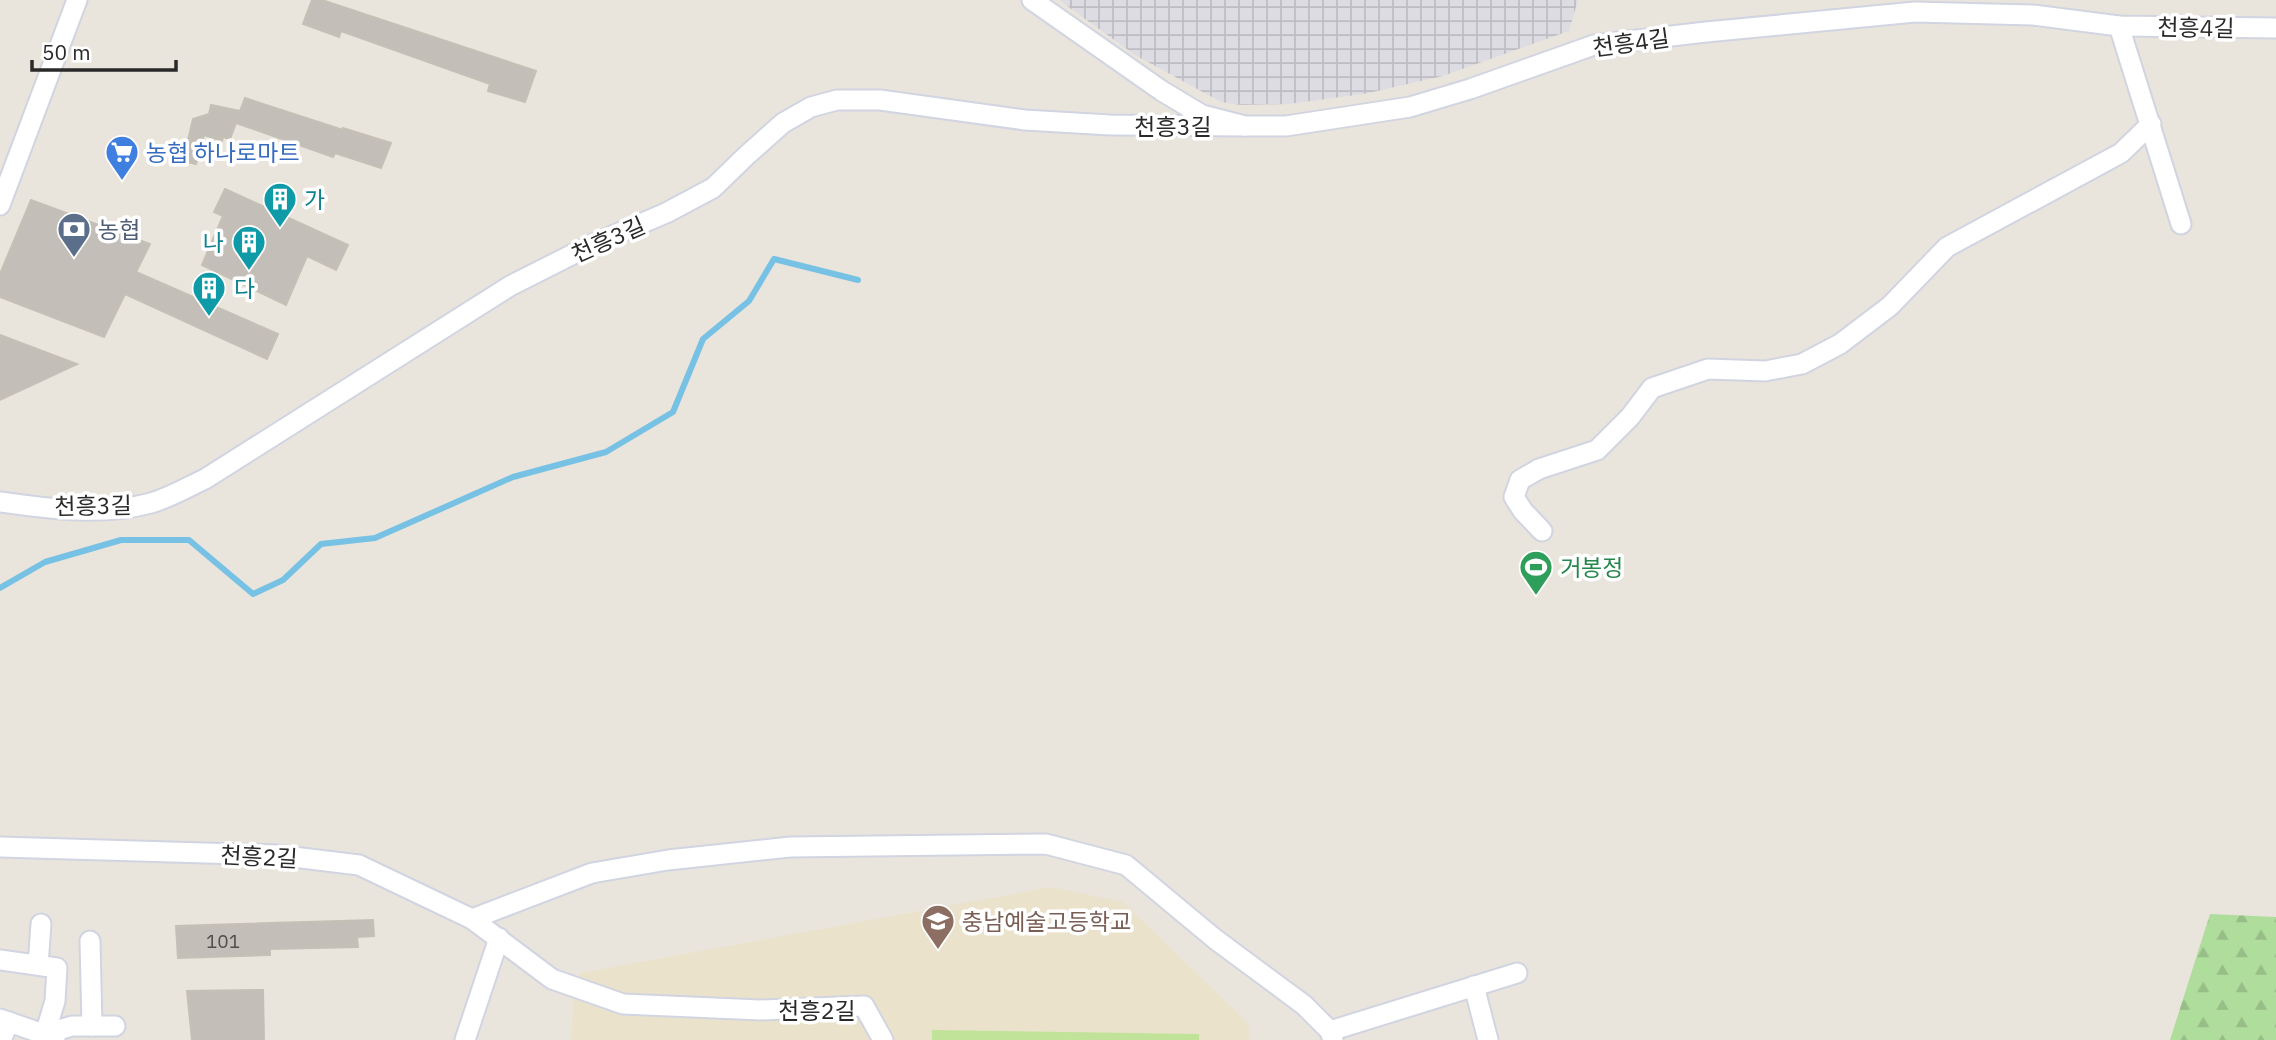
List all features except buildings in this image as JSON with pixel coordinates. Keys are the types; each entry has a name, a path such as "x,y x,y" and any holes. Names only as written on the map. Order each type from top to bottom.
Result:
{"street":[{"path":"0,205 77,0"},
{"name":"천흥4길","path":"1032,0 1162,91 1202,114 1245,126 1286,126 1410,107 1470,89 1594,45 1915,12 2033,15 2119,26 2276,28"},
{"path":"2119,26 2182,224"},
{"name":"천흥3길","path":"0,502 102,510 151,503 205,479 510,286 713,188 783,123 811,107 837,100 880,100 1025,120 1110,125 1245,126"},
{"path":"1542,531 1514,498 1520,480 1539,469 1597,450 1630,417 1652,388 1708,369 1765,371 1802,364 1840,344 1890,306 1947,247 2121,153 2151,124"},
{"path":"472,919 592,873 668,860 790,847 1046,844 1126,865 1215,939 1304,1005 1331,1036 1517,973"},
{"name":"천흥2길","path":"0,847 277,855 359,865 472,919 552,979 624,1004 760,1010 864,1006 883,1040"},
{"path":"38,965 41,924"},
{"path":"465,1040 499,938"},
{"path":"90,941 92,1027"},
{"path":"0,960 57,968 56,1038"},
{"path":"1474,986 1488,1040"},
{"path":"3,1027 56,1038 72,1026 115,1027"}],"shaded area":[{"path":"1059,0 1578,0 1569,31 1443,76 1364,94 1289,104 1241,105 1221,102 1135,55"},
{"name":"충남예술고등학교","path":"1052,887 1123,902 1248,1023 1250,1040 571,1040 573,1003 580,973"}],"green space":[{"path":"2210,914 2276,917 2276,1040 2170,1040"},
{"path":"932,1030 1199,1034 1199,1040 932,1040"}],"waterway":[{"path":"0,588 45,562 121,540 189,540 253,594 283,580 321,544 375,538 513,477 606,452 673,412 703,339 749,301 774,259 858,280"}],"place":[{"name":"농협 하나로마트","path":"122,182"},
{"name":"가","path":"280,229"},
{"name":"농협","path":"74,259"},
{"name":"나","path":"249,272"},
{"name":"다","path":"209,318"},
{"name":"거봉정","path":"1536,597"},
{"name":"충남예술고등학교","path":"938,951"}]}
